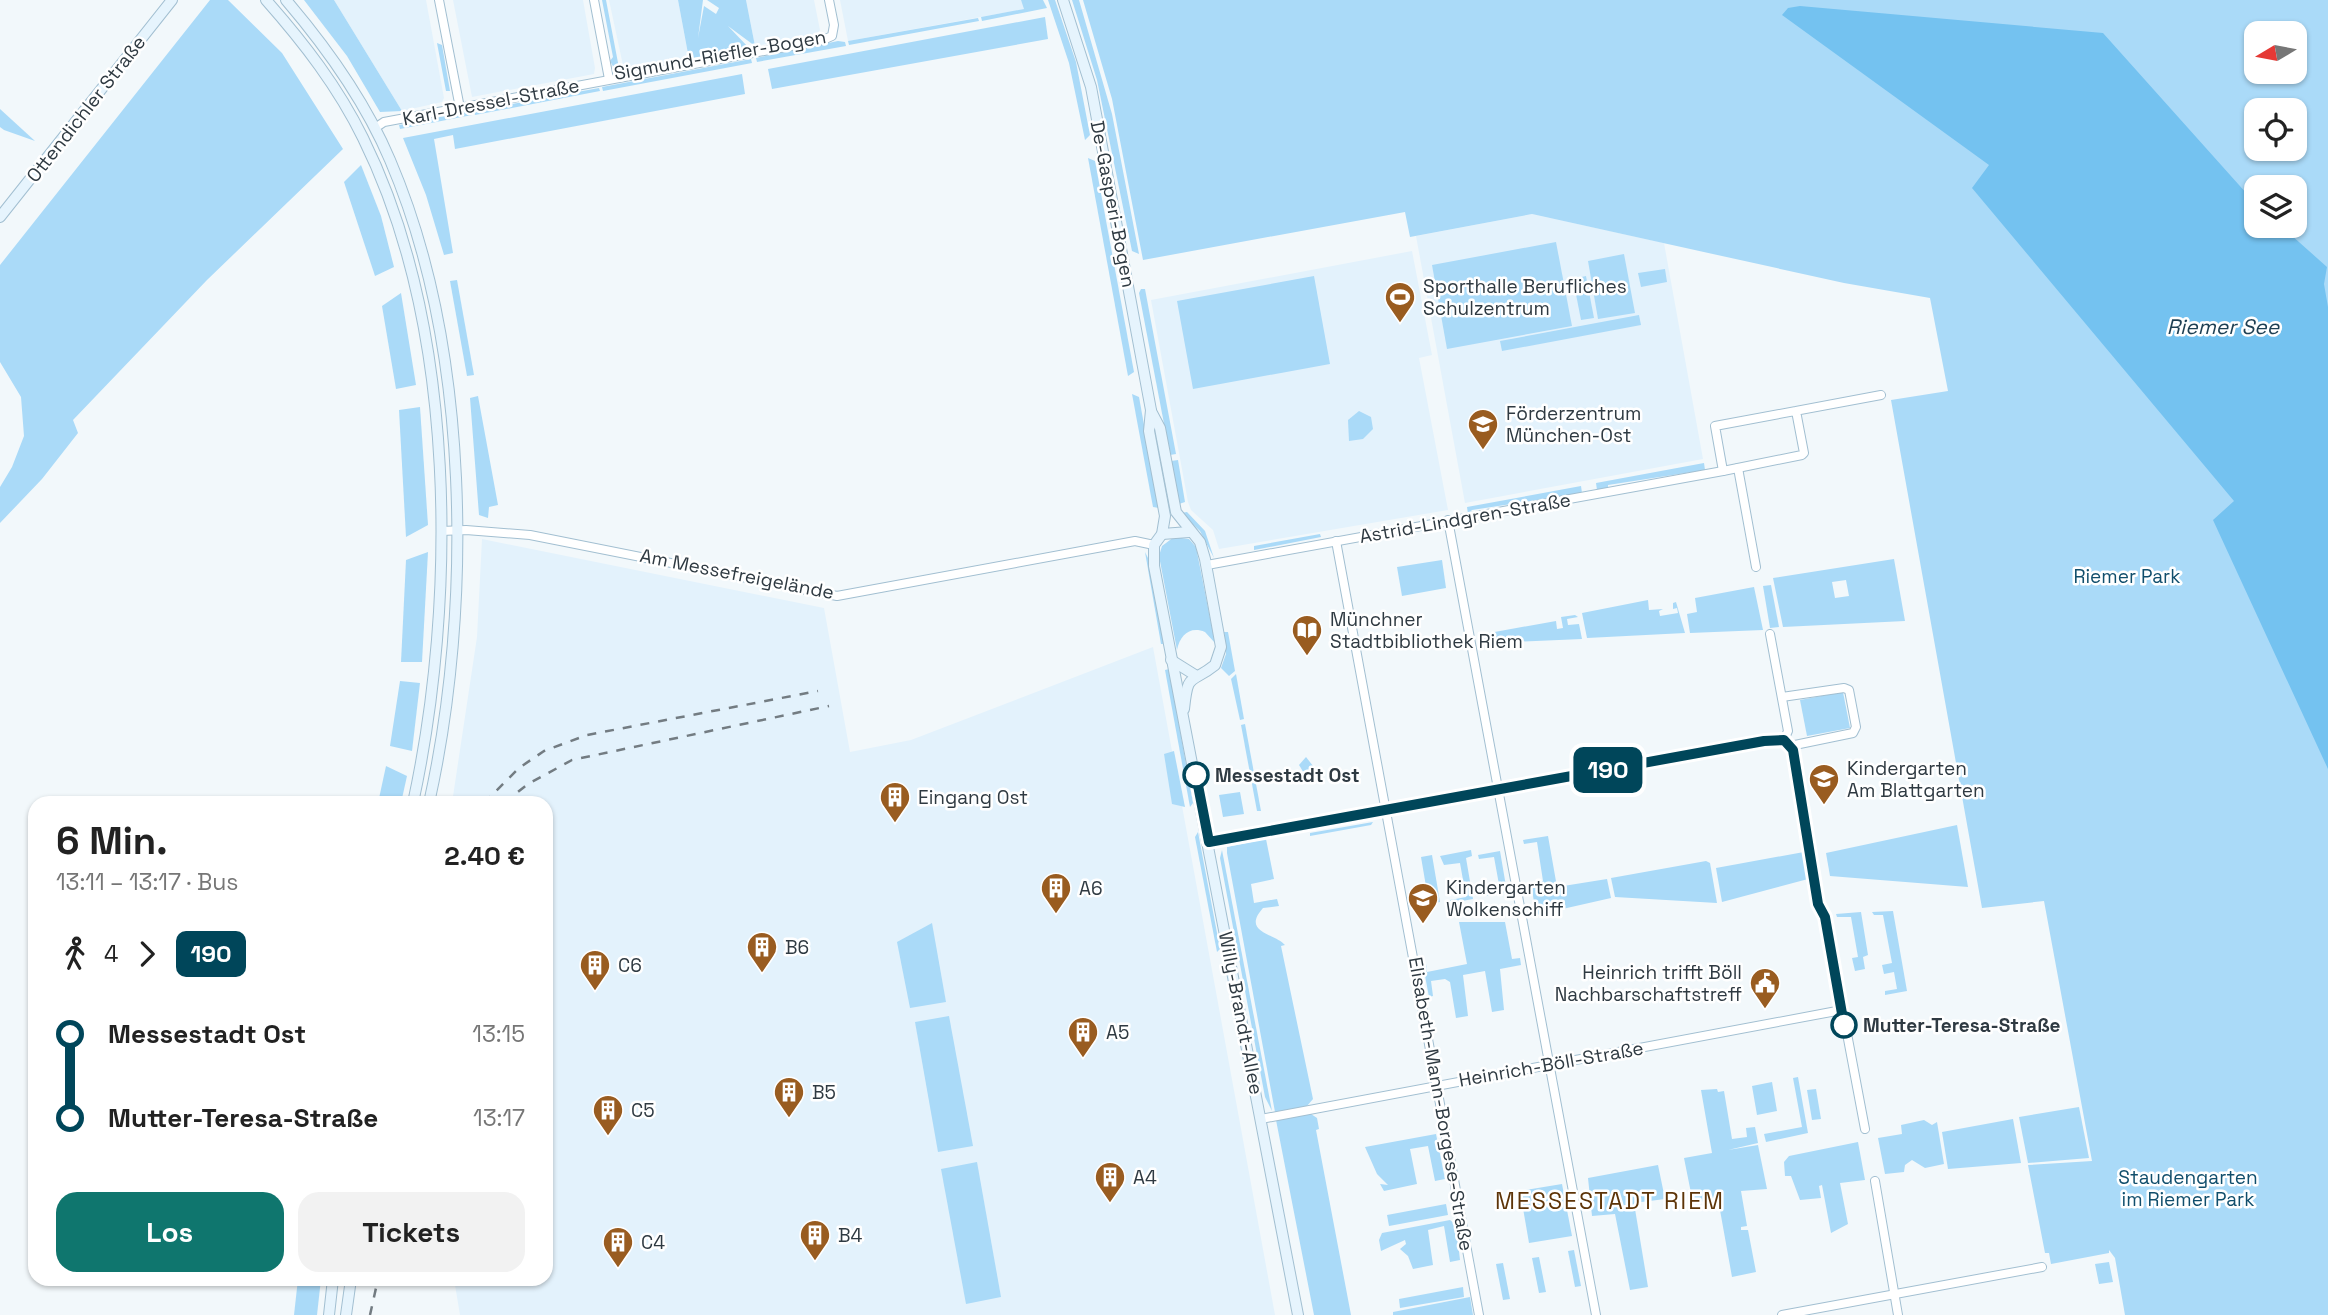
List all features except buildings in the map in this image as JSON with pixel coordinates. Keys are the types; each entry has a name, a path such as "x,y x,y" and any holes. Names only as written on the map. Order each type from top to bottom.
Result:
{"main road":[{"name":"Ottendichler Straße","path":"0,217 172,0"},
{"path":"266,0 299,37 331,81 363,138 389,201 411,276 423,334 436,432 441,531 434,675 414,796"},
{"path":"286,0 343,74 375,128 404,197 426,273 447,388 457,530 450,677 430,796"},
{"name":"De-Gasperi-Bogen","path":"1063,0 1091,87 1151,410 1149,431 1165,516 1162,534"},
{"name":"De-Gasperi-Bogen","path":"1151,410 1160,428 1176,512 1189,532"},
{"path":"1154,545 1162,534 1189,532 1199,542 1207,565 1222,647 1215,665 1195,675 1171,660"},
{"name":"Willy-Brandt-Allee","path":"1154,545 1154,566 1177,694 1184,712 1297,1315"},
{"name":"Willy-Brandt-Allee","path":"1184,712 1186,689 1195,675"},
{"path":"329,1315 332,1286"},
{"path":"346,1315 350,1286"}],"street":[{"path":"439,0 460,108"},
{"name":"Sigmund-Riefler-Bogen","path":"594,0 609,79 822,40 832,36 834,25 829,0"},
{"name":"Karl-Dressel-Straße","path":"375,128 384,122 609,79"},
{"path":"1723,471 1715,426 1881,395"},
{"name":"Astrid-Lindgren-Straße","path":"1207,565 1802,455 1804,453 1796,411"},
{"path":"1738,468 1756,567"},
{"path":"1448,520 1596,1315"},
{"name":"Am Messefreigelände","path":"441,531 497,532 562,541 837,596 1135,541 1154,545"},
{"name":"Elisabeth-Mann-Borgese-Straße","path":"1336,541 1479,1315"},
{"path":"1770,634 1788,731 1787,743 1808,829"},
{"path":"1209,842 1764,741 1787,743 1853,733 1854,716 1849,690 1844,688 1782,696"},
{"path":"1825,917 1865,1129"},
{"name":"Heinrich-Böll-Straße","path":"1261,1119 1842,1010"},
{"path":"1875,1181 1898,1315"},
{"path":"1782,1315 2042,1266"}],"shaded area":[{"path":"334,0 426,0 444,98 442,102 402,111"},
{"path":"453,0 583,0 594,74 472,97"},
{"path":"609,0 678,0 689,59 624,70"},
{"path":"746,0 814,0 820,30 816,35 755,46"},
{"path":"840,0 1021,0 1025,9 848,41"},
{"path":"1532,214 1664,243 1703,459 1465,503 1416,236"},
{"path":"1412,251 1432,355 1419,358 1448,510 1219,549 1213,530 1191,510 1188,502 1151,300"},
{"path":"482,539 824,608 850,752 911,740 1153,647 1275,1315 460,1315 455,1286 553,1286 553,796 453,796 477,637"}],"green space":[{"path":"210,0 228,0 282,53 343,149 207,280 73,420 78,433 42,479 0,523 0,487 12,467 24,436 21,397 0,362 0,265"},
{"path":"304,0 334,0 402,111 380,112 347,56"},
{"path":"602,0 606,0 619,68 614,68 610,61 613,57"},
{"path":"678,0 703,0 698,38 704,6 716,14 719,8 707,0 746,0 755,46 728,26 749,48 692,58 693,54 689,59"},
{"path":"1021,0 1043,0 1047,8 982,21 981,17 1024,9"},
{"path":"1048,0 1055,0 1076,62 1090,135 1085,140 1069,63"},
{"path":"1072,0 1079,0 1112,114 1139,254 1132,251 1097,80"},
{"name":"Riemer Park","path":"1083,0 2328,0 2328,1315 2125,1315 2115,1258 2109,1250 2109,1253 2051,1264 2049,1253 2045,1253 2028,1165 2092,1161 2044,901 1982,908 1891,400 1948,391 1930,298 1844,283 1532,214 1410,237 1405,212 1143,260 1112,99"},
{"path":"1045,17 1048,39 772,89 768,69"},
{"path":"978,18 979,21 849,45 848,41"},
{"path":"838,41 845,42 846,46 757,62 756,58"},
{"path":"437,43 442,45 450,91 446,91"},
{"path":"751,59 752,63 603,91 602,87"},
{"path":"742,74 745,94 455,149 453,135 434,139 453,253 444,255 426,195 403,138"},
{"path":"599,88 600,91 475,115 474,111"},
{"path":"0,109 35,141 0,127"},
{"path":"471,111 472,115 400,129 399,125"},
{"path":"1088,158 1095,161 1134,372 1128,376"},
{"path":"361,165 381,216 394,267 375,276 344,182"},
{"path":"1556,242 1572,326 1447,349 1432,265"},
{"path":"1624,254 1635,313 1598,319 1588,261"},
{"path":"1665,269 1667,282 1641,287 1638,273"},
{"path":"1314,276 1330,364 1193,389 1177,301"},
{"path":"1586,276 1594,318 1581,320 1573,279"},
{"path":"457,280 474,375 467,376 450,281"},
{"path":"1141,289 1145,289 1176,454 1170,455 1139,293"},
{"path":"401,293 416,385 396,389 382,306"},
{"path":"1639,315 1641,325 1502,351 1500,341"},
{"path":"1132,394 1139,397 1159,508 1153,507"},
{"path":"478,396 498,505 489,507 488,518 479,515 470,398"},
{"path":"420,407 428,525 406,537 399,410"},
{"path":"1359,411 1371,417 1373,429 1363,439 1349,441 1348,420"},
{"path":"1178,460 1185,502 1179,504 1171,461"},
{"path":"1704,463 1705,470 1608,485 1608,488 1597,490 1596,483"},
{"path":"1581,486 1582,493 1472,510 1468,514 1467,507"},
{"path":"1187,512 1205,531 1214,558 1200,531 1181,513"},
{"path":"1320,534 1321,537 1254,550 1254,546"},
{"path":"1174,537 1189,539 1196,547 1215,643 1205,632 1195,630 1183,636 1177,650 1159,556 1162,546"},
{"path":"428,552 422,662 401,662 406,560"},
{"path":"1145,552 1149,560 1164,644 1161,644"},
{"path":"1894,559 1905,621 1783,627 1773,578","holes":["1846,580 1849,596 1835,598 1832,582"]},
{"path":"1442,560 1446,588 1402,596 1397,567"},
{"path":"1771,585 1779,627 1770,628 1763,586"},
{"path":"1754,587 1763,630 1690,633 1687,614 1697,612 1695,598"},
{"path":"1648,600 1649,610 1663,609 1659,611 1660,616 1678,613 1677,608 1673,609 1673,603 1676,602 1685,633 1587,638 1582,613"},
{"path":"1561,617 1578,617 1567,619 1568,625 1579,624 1582,639 1485,643 1484,635 1489,633 1556,621 1557,629 1563,628"},
{"path":"1224,632 1228,632 1235,671 1229,676 1221,668 1226,654"},
{"path":"1169,669 1193,803 1190,807 1165,670"},
{"path":"1236,674 1244,719 1240,720 1231,679"},
{"path":"400,681 420,683 412,751 390,746"},
{"path":"1843,692 1850,728 1807,736 1800,700"},
{"path":"1245,724 1261,811 1257,811 1241,725"},
{"path":"1174,751 1185,807 1172,804 1164,754"},
{"path":"1306,757 1317,771 1307,778 1299,765"},
{"path":"386,766 407,776 403,796 380,796"},
{"path":"1240,792 1244,814 1223,817 1219,795"},
{"path":"1373,822 1371,825 1310,836 1310,833"},
{"path":"1957,825 1968,887 1830,876 1826,853"},
{"path":"1198,832 1220,949 1217,952 1195,837"},
{"path":"1548,836 1557,887 1607,879 1611,898 1536,915 1531,883 1543,881 1537,842 1524,844 1523,840"},
{"path":"1266,839 1274,879 1251,884 1254,903 1277,899 1279,906 1263,908 1256,923 1258,928 1285,945 1281,946 1313,1099 1307,1106 1275,1112 1227,853 1227,847"},
{"path":"1222,850 1272,1111 1265,1097 1220,858"},
{"path":"1471,850 1472,856 1466,858 1473,899 1451,903 1450,900 1466,897 1460,863 1444,865 1440,856"},
{"path":"1500,851 1507,892 1484,896 1481,880 1485,893 1500,890 1494,857 1479,859 1478,855"},
{"path":"1804,852 1808,879 1722,902 1716,868"},
{"path":"1432,855 1440,902 1429,904 1421,857"},
{"path":"1706,861 1710,863 1717,903 1615,897 1611,878"},
{"path":"1893,911 1907,991 1885,995 1885,991 1897,989 1894,972 1884,974 1882,965 1892,963 1883,915 1874,915 1872,912"},
{"path":"1861,912 1868,955 1863,957 1865,969 1855,971 1852,958 1858,957 1851,917 1837,917 1836,914"},
{"path":"1459,922 1505,922 1512,959 1520,958 1521,965 1500,969 1504,1010 1492,1012 1485,971 1463,975 1468,1016 1456,1018 1450,982 1445,979 1431,981 1433,996 1429,997 1423,965 1426,964 1427,972 1467,964"},
{"path":"932,923 946,1002 910,1008 897,942"},
{"path":"949,1016 973,1146 938,1152 915,1022"},
{"path":"1798,1077 1808,1133 1766,1142 1764,1134 1802,1127 1793,1078"},
{"path":"1772,1082 1777,1111 1757,1115 1752,1086"},
{"path":"1717,1089 1718,1092 1724,1091 1732,1139 1747,1137 1746,1128 1755,1127 1758,1143 1728,1150 1758,1145 1767,1189 1741,1191 1747,1226 1741,1227 1741,1230 1748,1230 1756,1272 1732,1277 1718,1199 1693,1203 1684,1158 1712,1153 1701,1090"},
{"path":"1816,1089 1821,1119 1812,1120 1807,1090"},
{"path":"2079,1107 2089,1158 2028,1163 2019,1117"},
{"path":"1311,1114 1317,1118 1319,1129 1316,1130 1351,1315 1314,1315 1276,1120"},
{"path":"2013,1119 2021,1163 1948,1169 1942,1132"},
{"path":"1924,1120 1932,1125 1937,1122 1944,1164 1925,1168 1912,1160 1905,1165 1904,1172 1885,1174 1878,1138 1902,1134 1901,1125"},
{"path":"1436,1134 1445,1179 1435,1181 1428,1146 1410,1149 1417,1184 1384,1191 1380,1184 1388,1185 1377,1174 1365,1147"},
{"path":"1858,1142 1865,1180 1840,1183 1848,1224 1831,1233 1822,1185 1819,1186 1821,1198 1800,1200 1791,1176 1785,1176 1784,1162 1789,1156"},
{"path":"977,1162 1001,1297 966,1304 941,1169"},
{"path":"1658,1165 1665,1199 1634,1203 1648,1287 1630,1290 1615,1214 1592,1216 1588,1178"},
{"path":"1562,1184 1572,1236 1529,1243 1520,1191"},
{"path":"1446,1204 1448,1215 1389,1226 1387,1215"},
{"path":"1450,1220 1456,1225 1460,1260 1450,1262 1444,1226 1428,1230 1433,1265 1413,1269 1408,1256 1400,1249 1406,1244 1405,1240 1381,1251 1379,1240 1382,1233"},
{"path":"1574,1250 1581,1286 1575,1287 1568,1251"},
{"path":"1539,1257 1546,1292 1539,1293 1532,1258"},
{"path":"2109,1262 2113,1282 2099,1284 2095,1264"},
{"path":"1503,1263 1510,1299 1503,1300 1496,1264"},
{"path":"297,1286 320,1286 317,1315 294,1315"},
{"path":"1463,1287 1464,1297 1400,1308 1399,1299"},
{"path":"1470,1297 1473,1315 1393,1315 1393,1312"}],"water":[{"name":"Riemer See","path":"1800,6 2103,33 2244,191 2244,238 2294,238 2327,267 2324,284 2328,307 2328,769 2213,520 2234,501 1972,188 1989,165 1782,15 1788,8"}],"railway":[{"path":"491,796 519,768 544,751 587,735 818,691"},
{"path":"513,796 528,784 572,760 829,706"},
{"path":"370,1315 376,1286"}],"bus line":[{"name":"190","path":"1196,775 1209,842 1764,741 1784,740 1793,750 1808,829 1818,904 1825,917 1844,1025"}],"place":[{"name":"Sporthalle Berufliches Schulzentrum","path":"1400,324"},
{"name":"Förderzentrum München-Ost","path":"1483,451"},
{"name":"Münchner Stadtbibliothek Riem","path":"1307,657"},
{"name":"Messestadt Ost","path":"1196,775"},
{"name":"Kindergarten Am Blattgarten","path":"1824,806"},
{"name":"Eingang Ost","path":"895,824"},
{"name":"A6","path":"1056,915"},
{"name":"Kindergarten Wolkenschiff","path":"1423,925"},
{"name":"B6","path":"762,974"},
{"name":"C6","path":"595,992"},
{"name":"Heinrich trifft Böll Nachbarschaftstreff","path":"1765,1010"},
{"name":"Mutter-Teresa-Straße","path":"1844,1025"},
{"name":"A5","path":"1083,1059"},
{"name":"B5","path":"789,1119"},
{"name":"C5","path":"608,1137"},
{"name":"A4","path":"1110,1204"},
{"name":"B4","path":"815,1262"},
{"name":"C4","path":"618,1269"}],"district":[{"name":"MESSESTADT RIEM","path":"1610,1201"}],"park label":[{"name":"Staudengarten im Riemer Park","path":"2188,1188"}]}
